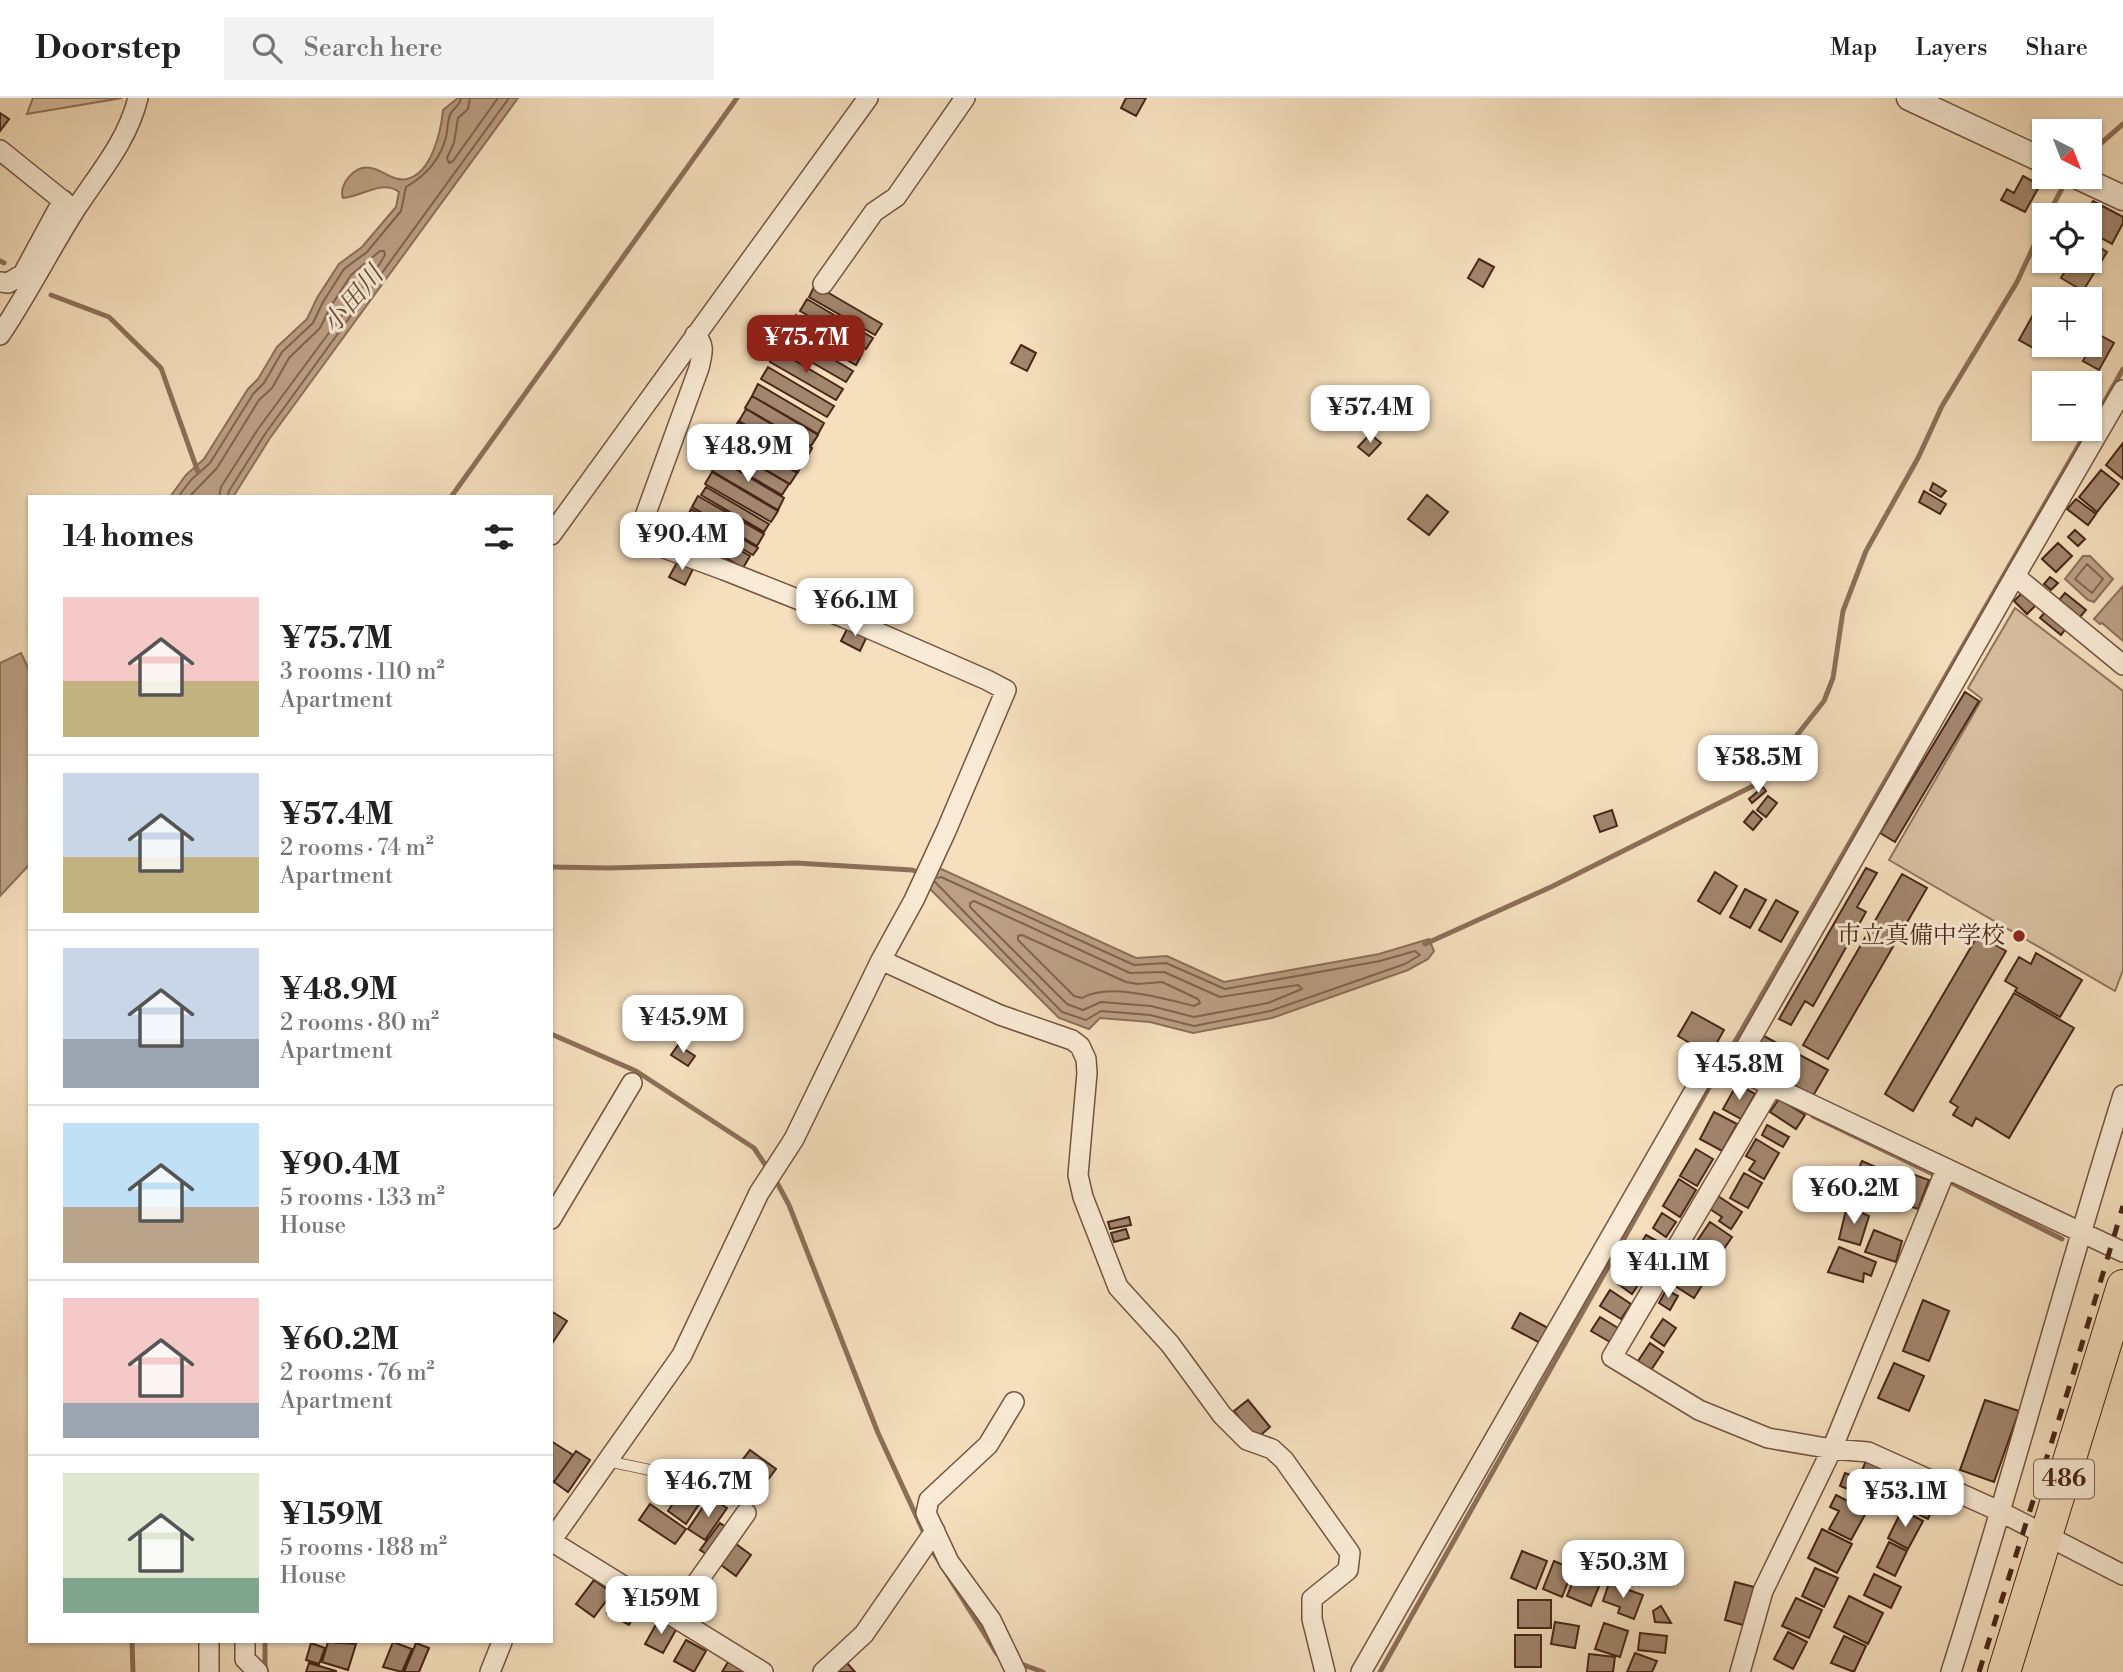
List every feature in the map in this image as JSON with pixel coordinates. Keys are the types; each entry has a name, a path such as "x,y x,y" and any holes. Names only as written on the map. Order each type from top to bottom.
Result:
{"highway":[{"name":"486","path":"2004,1672 2123,1286"}],"street":[{"path":"0,282 8,283 23,274 69,205 109,163 132,121 138,98"},
{"path":"553,532 868,98"},
{"path":"823,284 874,212 896,197 965,98"},
{"path":"1909,98 2032,155"},
{"path":"0,150 69,205"},
{"path":"2102,188 2123,198"},
{"path":"0,335 24,300 69,205"},
{"path":"553,1538 682,1354 769,1174 779,1164 794,1139 930,866 1006,690 845,618 724,569 637,538 699,368 702,341 695,335"},
{"path":"1727,1065 1739,1056 2123,390"},
{"path":"2015,576 2123,666"},
{"path":"881,960 1000,1015 1080,1045 1086,1059 1087,1073 1078,1175 1083,1197 1118,1287 1170,1343 1222,1415 1247,1440 1272,1448 1284,1460 1350,1553 1349,1570 1312,1599 1312,1619 1325,1672"},
{"path":"1361,1672 1711,1062 1727,1065 1769,1091 1946,1169 2123,1252"},
{"path":"553,1216 632,1083"},
{"path":"1769,1091 1612,1357 1699,1410 1768,1438 1868,1452 1999,1511 2123,1575"},
{"path":"1951,1672 2080,1231 2123,1094"},
{"path":"1740,1672 1763,1591 1832,1449 1946,1169"},
{"path":"1014,1402 988,1445 929,1500 926,1513 962,1583 991,1620 1016,1672"},
{"path":"674,1615 746,1513"},
{"path":"823,1672 864,1634 935,1531"},
{"path":"553,1542 763,1672"},
{"path":"209,1643 209,1672"},
{"path":"245,1643 246,1659 258,1672"},
{"path":"490,1672 502,1643"}],"lane":[{"path":"607,1461 664,1473 673,1470"}],"shaded area":[{"path":"33,98 122,98 27,114"},
{"path":"2015,608 2123,691 2123,970 2115,991 1889,860 1982,699 1968,688"}],"water":[{"name":"小田川","path":"458,98 518,98 270,438 234,495 171,495 186,475 204,459 277,347 307,319 339,264 362,247 396,207 399,192 392,188 379,188 343,198 345,182 354,172 365,168 375,169 397,179 416,175 423,169 434,150 443,110"},
{"path":"2083,556 2090,556 2113,579 2094,602 2088,600 2065,579"},
{"path":"2123,586 2123,641 2094,619"},
{"path":"21,653 28,668 28,866 0,896 0,663"},
{"path":"939,868 1136,958 1167,956 1224,982 1379,954 1429,939 1434,951 1428,959 1408,970 1272,1018 1193,1033 1150,1022 1100,1018 1089,1029 1059,1018 925,884"}],"building":[{"path":"1126,98 1146,98 1136,116 1121,108"},
{"path":"0,113 9,119 0,131"},
{"path":"2023,176 2032,181 2032,189 2038,189 2025,212 2001,200 2007,189 2014,193"},
{"path":"2102,206 2123,217 2123,223 2112,244 2102,239"},
{"path":"1479,259 1494,267 1483,287 1468,278"},
{"path":"2064,273 2094,273 2085,287 2076,287 2061,278"},
{"path":"815,285 882,324 875,335 809,297"},
{"path":"807,299 873,338 866,349 800,311"},
{"path":"796,315 862,354 856,365 790,327"},
{"path":"2032,317 2032,347 2019,340"},
{"path":"787,332 853,371 846,382 780,344"},
{"path":"2102,336 2114,343 2099,370 2083,361 2085,357 2102,357"},
{"path":"1021,345 1036,353 1027,371 1011,363"},
{"path":"777,350 843,389 836,400 770,362"},
{"path":"768,367 834,406 827,417 761,379"},
{"path":"758,384 824,423 818,434 752,396"},
{"path":"752,396 818,435 811,446 745,408"},
{"path":"746,409 812,448 806,459 739,421"},
{"path":"738,422 804,460 798,472 732,433"},
{"path":"731,434 797,473 790,484 725,446"},
{"path":"1370,434 1381,443 1369,456 1358,447"},
{"path":"2123,443 2123,479 2106,465"},
{"path":"723,445 789,484 782,495 717,457"},
{"path":"719,459 784,498 778,510 712,471"},
{"path":"2101,470 2119,484 2097,512 2079,497"},
{"path":"712,472 778,511 771,522 705,484"},
{"path":"1933,483 1946,491 1941,497 1930,490"},
{"path":"706,487 769,524 764,532 701,495"},
{"path":"1924,491 1946,504 1940,514 1919,502"},
{"path":"1427,495 1448,512 1429,535 1408,519"},
{"path":"698,496 764,534 757,546 692,507"},
{"path":"2076,499 2096,514 2088,525 2067,509"},
{"path":"691,509 758,548 753,555 687,517"},
{"path":"684,518 750,556 743,568 677,529"},
{"path":"2075,530 2085,539 2078,546 2068,537"},
{"path":"2058,543 2072,556 2056,572 2042,559"},
{"path":"679,559 694,567 685,585 669,577"},
{"path":"2050,577 2058,583 2051,590 2044,584"},
{"path":"2023,592 2036,605 2027,614 2014,601"},
{"path":"2065,593 2086,610 2080,617 2059,600"},
{"path":"2047,610 2067,627 2061,635 2040,618"},
{"path":"849,625 868,634 860,651 841,641"},
{"path":"1965,692 1979,701 1895,842 1880,833"},
{"path":"1763,787 1766,791 1752,803 1749,799"},
{"path":"1768,796 1777,803 1766,817 1757,810"},
{"path":"1612,810 1617,826 1600,832 1594,816"},
{"path":"1753,811 1762,819 1753,830 1744,822"},
{"path":"1866,868 1877,873 1857,907 1866,912 1813,1006 1805,1001 1791,1025 1779,1019"},
{"path":"1715,872 1737,886 1720,914 1698,901"},
{"path":"1902,874 1927,888 1828,1059 1803,1045"},
{"path":"1745,889 1766,900 1750,928 1730,917"},
{"path":"1776,900 1798,912 1781,942 1759,930"},
{"path":"1978,935 2006,951 1913,1111 1885,1094"},
{"path":"2036,953 2082,980 2060,1017 2015,991 2017,988 2005,981 2019,957 2031,964"},
{"path":"2014,993 2074,1028 2009,1138 1976,1118 1972,1126 1953,1115 1958,1107 1950,1102"},
{"path":"1692,1012 1724,1030 1710,1055 1678,1036"},
{"path":"1762,1035 1828,1070 1813,1096 1748,1058"},
{"path":"678,1045 695,1056 688,1066 671,1055"},
{"path":"1737,1084 1755,1094 1741,1119 1723,1109"},
{"path":"1779,1099 1805,1115 1796,1129 1770,1112"},
{"path":"1714,1112 1737,1124 1722,1151 1700,1139"},
{"path":"1767,1125 1789,1137 1783,1147 1762,1135"},
{"path":"1756,1139 1779,1153 1764,1179 1749,1170 1755,1161 1746,1156"},
{"path":"1696,1149 1713,1159 1697,1186 1680,1176"},
{"path":"1862,1161 1887,1172 1876,1198 1850,1189"},
{"path":"1744,1173 1762,1183 1748,1208 1730,1198"},
{"path":"1912,1174 1929,1180 1918,1209 1897,1202 1903,1182 1909,1185"},
{"path":"1679,1179 1696,1190 1680,1217 1663,1206"},
{"path":"1718,1196 1742,1212 1731,1229 1719,1221 1722,1217 1710,1209"},
{"path":"1847,1206 1869,1216 1860,1245 1839,1239"},
{"path":"1662,1213 1676,1222 1666,1237 1653,1228"},
{"path":"1129,1217 1131,1225 1110,1229 1108,1222"},
{"path":"1710,1222 1732,1237 1717,1259 1695,1244"},
{"path":"1126,1229 1129,1238 1114,1242 1111,1233"},
{"path":"1874,1230 1902,1241 1896,1262 1865,1252"},
{"path":"1646,1235 1666,1246 1652,1270 1632,1258"},
{"path":"1839,1247 1876,1262 1871,1276 1864,1273 1863,1282 1828,1272"},
{"path":"1629,1266 1644,1276 1632,1294 1618,1284"},
{"path":"1681,1268 1704,1282 1694,1298 1672,1284"},
{"path":"1610,1290 1631,1304 1621,1319 1600,1306"},
{"path":"1666,1290 1678,1296 1670,1310 1659,1303"},
{"path":"1923,1300 1949,1311 1929,1361 1903,1351"},
{"path":"553,1312 567,1321 553,1342"},
{"path":"1520,1313 1548,1328 1540,1343 1512,1328"},
{"path":"1600,1317 1618,1328 1610,1342 1591,1331"},
{"path":"1663,1319 1676,1328 1664,1346 1651,1337"},
{"path":"1650,1343 1663,1352 1651,1370 1638,1361"},
{"path":"1894,1363 1924,1376 1909,1411 1878,1398"},
{"path":"1248,1400 1270,1427 1256,1439 1234,1411"},
{"path":"1985,1400 2019,1411 1994,1482 1960,1470"},
{"path":"553,1442 573,1455 553,1481"},
{"path":"750,1450 776,1469 754,1498 728,1479"},
{"path":"576,1451 590,1460 568,1492 554,1482"},
{"path":"1867,1458 1897,1470 1883,1503 1840,1486 1845,1473 1859,1478"},
{"path":"698,1462 710,1471 699,1485 687,1476"},
{"path":"714,1470 742,1492 732,1504 704,1483"},
{"path":"1915,1480 1940,1492 1928,1519 1903,1507"},
{"path":"685,1485 703,1498 686,1524 668,1511"},
{"path":"1836,1495 1867,1511 1851,1540 1829,1529 1839,1511 1830,1507"},
{"path":"710,1497 727,1508 705,1540 688,1529"},
{"path":"650,1504 686,1529 675,1544 639,1520"},
{"path":"1902,1510 1923,1521 1908,1549 1888,1538"},
{"path":"720,1523 730,1530 711,1557 700,1550"},
{"path":"1822,1529 1852,1544 1837,1573 1808,1558"},
{"path":"732,1541 751,1555 736,1576 717,1562"},
{"path":"1889,1542 1907,1551 1895,1576 1877,1567"},
{"path":"1522,1551 1547,1561 1536,1589 1511,1578"},
{"path":"1554,1561 1573,1569 1562,1597 1543,1589"},
{"path":"1815,1568 1838,1578 1824,1607 1802,1596"},
{"path":"1578,1569 1602,1579 1591,1606 1567,1596"},
{"path":"1874,1574 1901,1587 1891,1608 1864,1595"},
{"path":"594,1580 612,1593 594,1617 576,1604"},
{"path":"1735,1582 1754,1587 1743,1625 1725,1620"},
{"path":"1609,1583 1643,1595 1634,1619 1618,1613 1620,1607 1603,1601"},
{"path":"619,1591 641,1603 629,1625 607,1613"},
{"path":"1849,1596 1883,1613 1868,1644 1834,1627"},
{"path":"1796,1598 1822,1610 1809,1638 1782,1626"},
{"path":"1518,1600 1551,1600 1551,1628 1518,1628"},
{"path":"1661,1606 1671,1623 1655,1622 1653,1611"},
{"path":"659,1619 677,1628 663,1653 645,1644"},
{"path":"1555,1622 1579,1626 1575,1648 1551,1644"},
{"path":"1604,1623 1628,1631 1620,1657 1595,1649"},
{"path":"1788,1632 1807,1642 1793,1669 1774,1659"},
{"path":"1640,1633 1667,1636 1665,1653 1638,1650"},
{"path":"1515,1635 1541,1635 1541,1667 1515,1667"},
{"path":"1844,1636 1866,1646 1854,1672 1831,1663"},
{"path":"686,1640 706,1651 694,1672 674,1661"},
{"path":"311,1643 325,1648 319,1664 306,1660"},
{"path":"328,1643 356,1644 348,1670 322,1662"},
{"path":"393,1643 412,1649 402,1672 383,1667"},
{"path":"416,1643 429,1648 419,1672 404,1672"},
{"path":"1635,1653 1657,1661 1652,1672 1627,1672"},
{"path":"1589,1654 1615,1657 1613,1672 1587,1672"},
{"path":"728,1662 746,1672 722,1672"},
{"path":"309,1663 336,1671 336,1672 306,1672"},
{"path":"847,1663 855,1672 837,1672"}],"waterway":[{"path":"452,495 737,98"},
{"path":"2102,142 2123,124"},
{"path":"2054,203 2062,189"},
{"path":"1425,944 1553,886 1759,783 1824,701 1833,678 1843,611 1866,551 1918,458 1942,406 2017,282 2032,250"},
{"path":"0,261 4,263"},
{"path":"51,295 109,317 161,368 198,472"},
{"path":"2102,406 2123,369"},
{"path":"1725,1059 2081,441"},
{"path":"553,867 796,863 912,870 921,873"},
{"path":"553,1035 636,1071 754,1148 768,1169"},
{"path":"1380,1672 1720,1068"},
{"path":"1813,1116 1933,1174"},
{"path":"774,1177 789,1205 878,1433 925,1535"},
{"path":"1950,1182 2062,1239"},
{"path":"930,1547 997,1654"},
{"path":"132,1643 133,1672"},
{"path":"265,1643 265,1670"},
{"path":"1016,1662 1043,1672"}],"railway":[{"path":"1979,1672 2123,1206"}],"place":[{"name":"市立真備中学校","path":"2019,936"}]}
